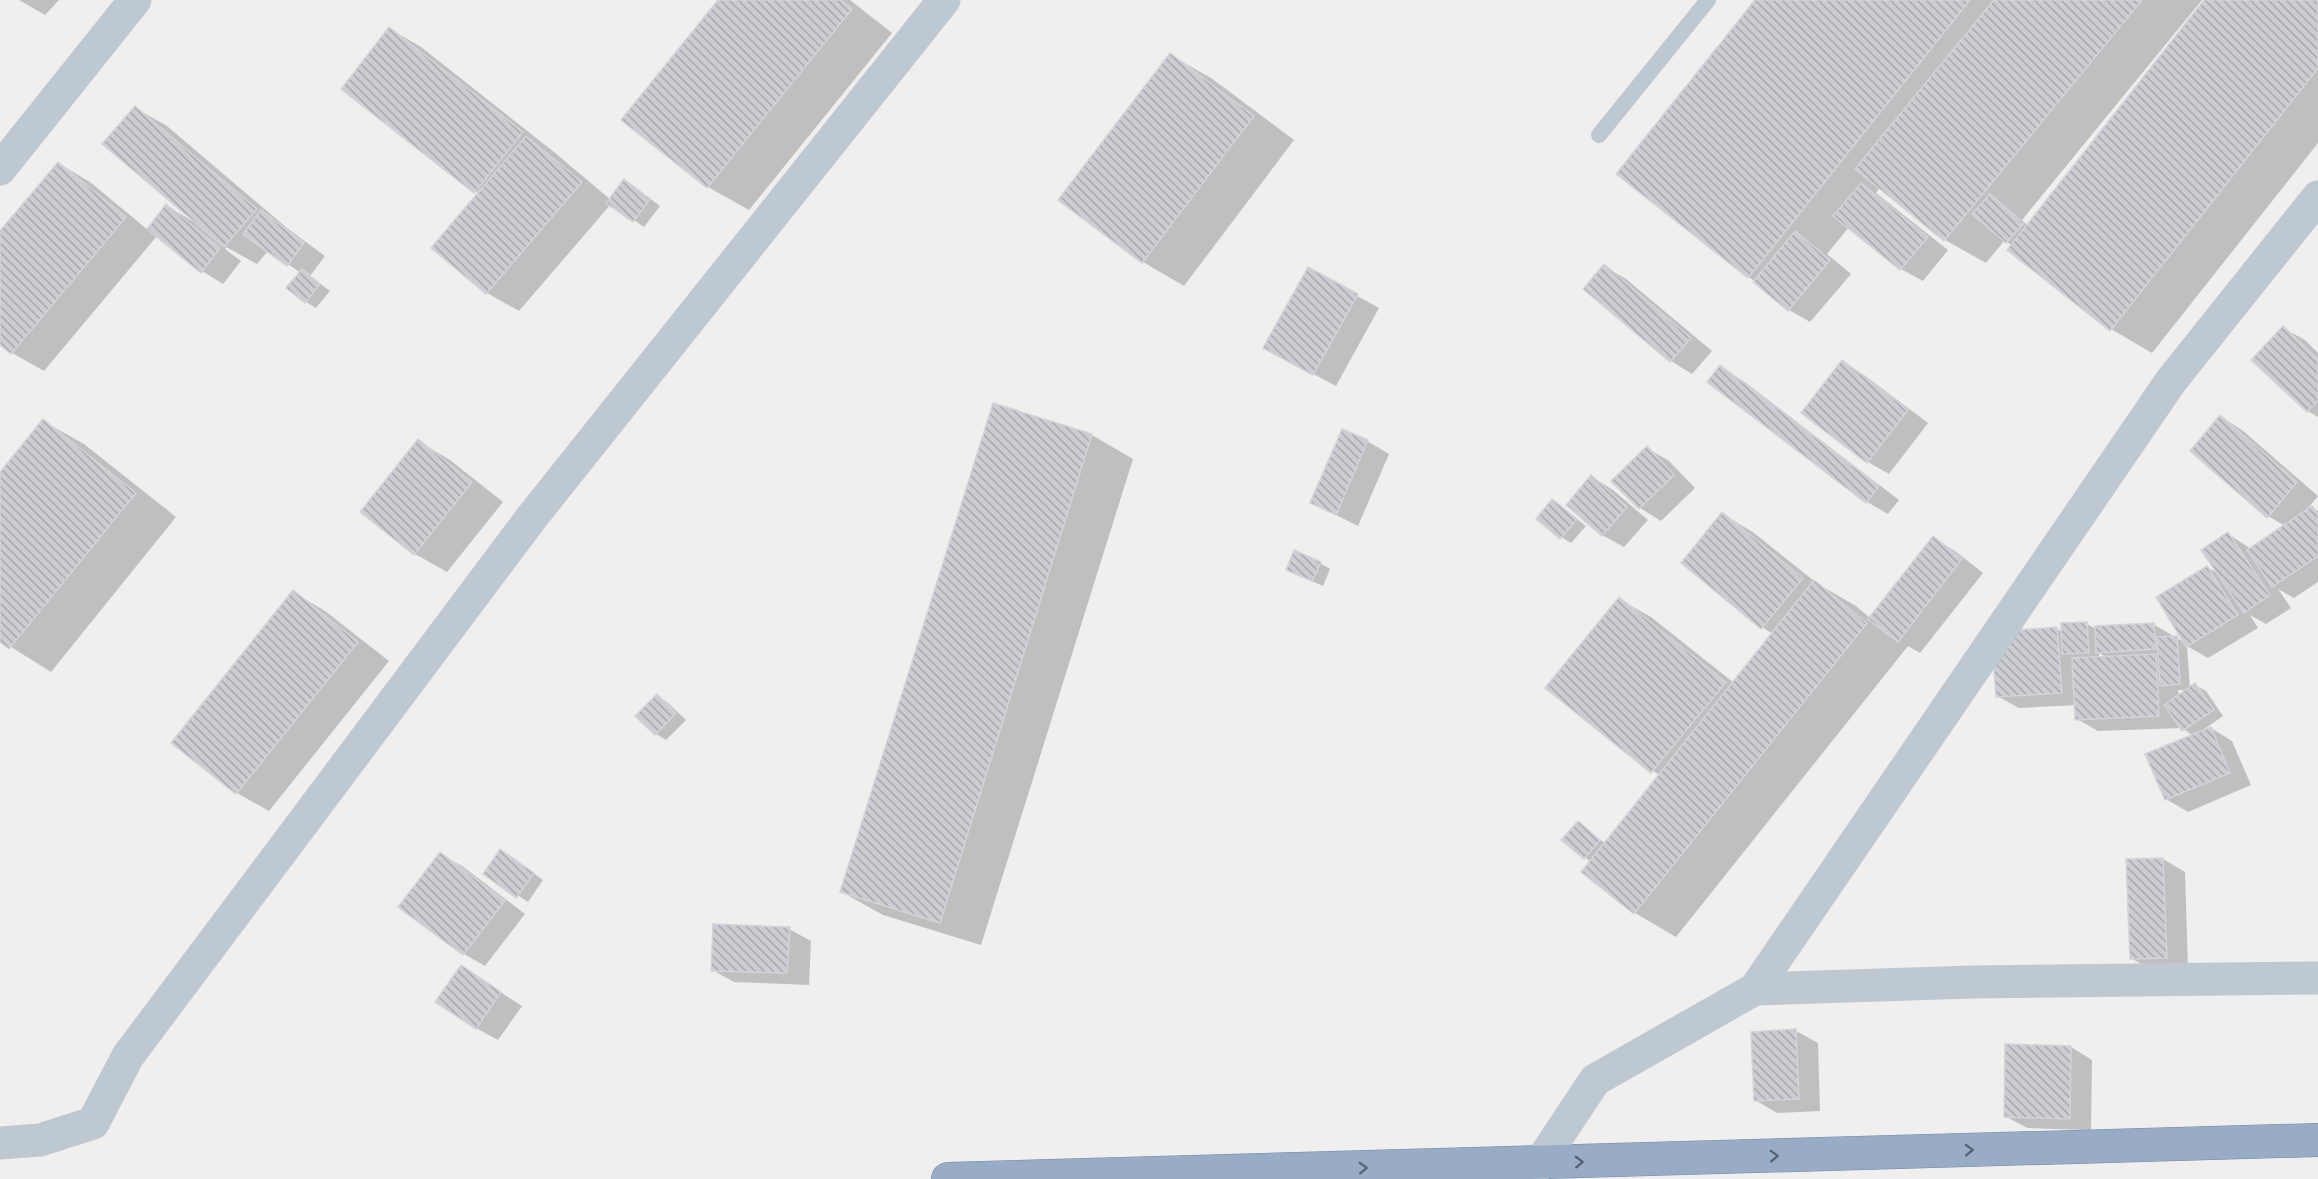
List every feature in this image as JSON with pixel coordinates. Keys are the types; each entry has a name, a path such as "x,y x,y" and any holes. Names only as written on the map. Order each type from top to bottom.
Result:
{"highway":[{"path":"948,1179 1534,1171 2318,1140"}],"street":[{"path":"0,169 135,0"},
{"path":"0,1143 40,1140 93,1123 128,1056 531,517 944,0"},
{"path":"1534,1171 1595,1080 1755,989 2171,381 2318,197"},
{"path":"1755,989 1972,982 2318,978"}],"lane":[{"path":"1599,135 1708,0"}],"building":[{"path":"718,0 841,0 852,9 707,188 621,120"},
{"path":"1755,0 1970,0 1748,278 1616,174"},
{"path":"1994,0 2142,0 1944,241 1855,169"},
{"path":"2204,0 2318,0 2318,68 2110,331 2007,250"},
{"path":"389,27 523,132 474,193 341,89"},
{"path":"1170,53 1254,116 1142,263 1058,200"},
{"path":"135,106 257,209 224,247 102,144"},
{"path":"526,136 582,182 486,294 431,248"},
{"path":"58,162 126,217 11,354 0,345 0,231"},
{"path":"624,179 650,199 633,222 606,203"},
{"path":"1861,183 1928,237 1900,270 1833,216"},
{"path":"1990,194 2024,223 2006,243 1972,214"},
{"path":"166,204 220,248 201,273 147,229"},
{"path":"261,210 304,243 287,266 243,234"},
{"path":"1795,231 1830,260 1788,311 1753,282"},
{"path":"1604,264 1691,338 1670,362 1583,289"},
{"path":"1308,267 1358,294 1313,375 1263,348"},
{"path":"302,269 320,284 305,303 286,288"},
{"path":"2283,326 2318,359 2318,401 2307,412 2251,360"},
{"path":"1842,360 1908,410 1867,463 1801,413"},
{"path":"1720,365 1879,486 1866,503 1707,382"},
{"path":"993,403 1092,434 940,923 840,892"},
{"path":"2220,415 2297,482 2267,518 2190,451"},
{"path":"43,419 136,493 9,649 0,642 0,472"},
{"path":"1342,429 1368,440 1336,515 1310,503"},
{"path":"418,439 472,482 414,555 360,512"},
{"path":"1647,446 1674,475 1639,509 1611,481"},
{"path":"1591,475 1627,507 1602,536 1566,505"},
{"path":"1552,499 1577,519 1560,539 1536,519"},
{"path":"2312,506 2318,514 2318,556 2272,587 2247,550"},
{"path":"1722,512 1803,578 1761,629 1681,563"},
{"path":"2228,532 2270,595 2244,613 2201,550"},
{"path":"1933,536 1962,559 1898,642 1868,619"},
{"path":"1294,550 1321,562 1312,581 1286,570"},
{"path":"2207,566 2238,615 2186,647 2156,597"},
{"path":"1814,580 1867,623 1634,914 1581,872"},
{"path":"293,590 358,642 236,794 171,743"},
{"path":"1619,597 1726,682 1651,773 1545,688"},
{"path":"2087,622 2089,653 2062,654 2061,623"},
{"path":"2154,623 2156,649 2096,653 2095,626"},
{"path":"2057,627 2062,693 1996,697 1991,632"},
{"path":"2177,636 2180,684 2160,686 2157,637"},
{"path":"2156,654 2159,716 2075,720 2072,658"},
{"path":"2195,683 2214,710 2182,731 2164,705"},
{"path":"657,694 676,713 655,735 635,716"},
{"path":"2211,727 2230,773 2165,800 2145,754"},
{"path":"1578,821 1600,840 1584,859 1561,840"},
{"path":"500,849 534,873 516,898 483,874"},
{"path":"440,852 505,901 463,955 398,907"},
{"path":"2163,858 2167,958 2130,959 2126,859"},
{"path":"713,924 790,927 787,973 711,971"},
{"path":"461,965 501,992 476,1029 435,1002"},
{"path":"1796,1029 1799,1099 1754,1101 1751,1032"},
{"path":"2005,1044 2071,1046 2070,1119 2004,1117"}]}
